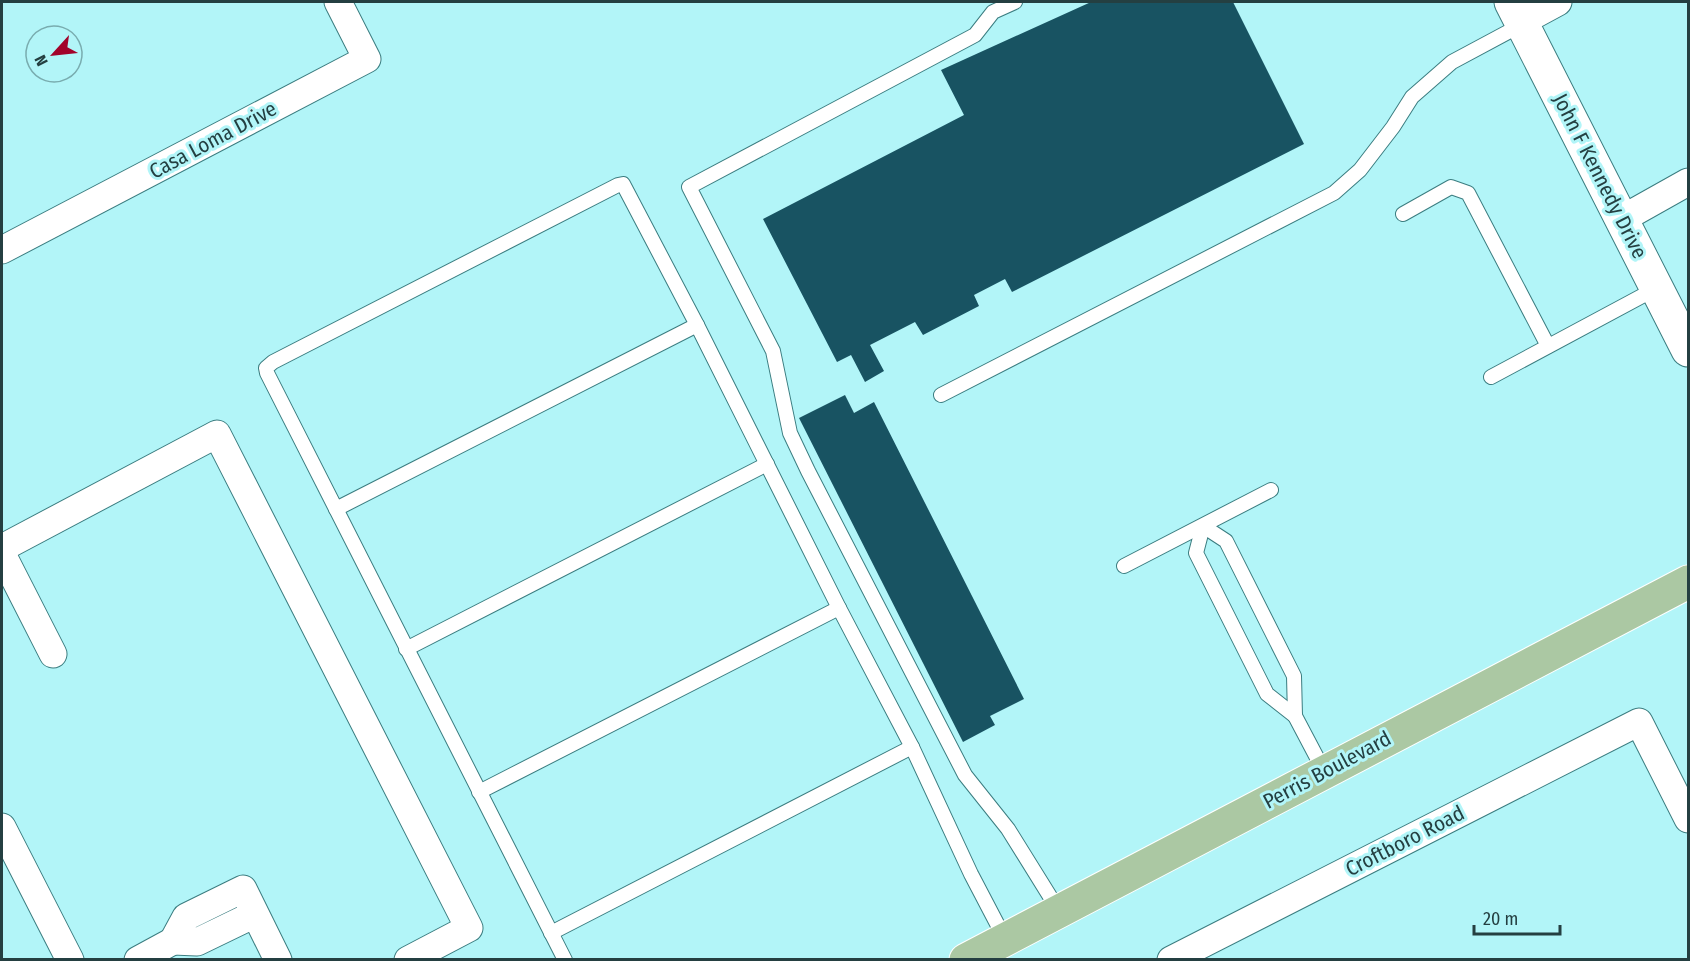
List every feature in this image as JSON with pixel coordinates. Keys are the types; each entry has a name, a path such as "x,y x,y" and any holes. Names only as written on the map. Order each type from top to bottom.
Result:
{"main road":[{"name":"Perris Boulevard","path":"966,960 1689,582"}],"street":[{"name":"Casa Loma Drive","path":"2,250 367,59 338,2"},
{"path":"1518,16 1558,2"},
{"name":"John F Kennedy Drive","path":"1518,16 1689,350"},
{"path":"1622,219 1689,182"},
{"path":"2,548 217,434 469,928 408,960"},
{"path":"2,554 54,654"},
{"name":"Croftboro Road","path":"1171,960 1640,722 1689,819"},
{"path":"2,827 70,960"},
{"path":"173,941 186,917 243,889 278,960"},
{"path":"138,960 173,941 197,942 255,914"}],"lane":[{"path":"1015,2 993,12 975,35 966,41 689,187 773,351 790,433 808,471 965,775 1008,829 1059,911"},
{"path":"941,395 1334,193 1360,170 1412,98 1452,62 1518,16"},
{"path":"565,960 406,650 266,368 273,362 623,184 698,326 839,608 912,747 971,874 1005,939"},
{"path":"1403,214 1451,187 1468,193 1548,346"},
{"path":"1491,376 1657,288"},
{"path":"336,509 698,326"},
{"path":"406,650 767,464"},
{"path":"1124,566 1271,490"},
{"path":"1203,526 1226,541 1294,676 1295,716"},
{"path":"1203,526 1196,553 1268,694 1295,716 1324,771"},
{"path":"479,792 839,608"},
{"path":"552,933 912,747"}],"building":[{"path":"1091,2 1233,2 1304,144 1012,292 1005,279 974,295 979,306 923,335 915,322 870,345 884,371 865,382 851,355 837,362 763,219 964,115 941,70"},
{"path":"845,395 854,413 874,402 1024,699 990,716 995,725 963,742 799,418"}]}
